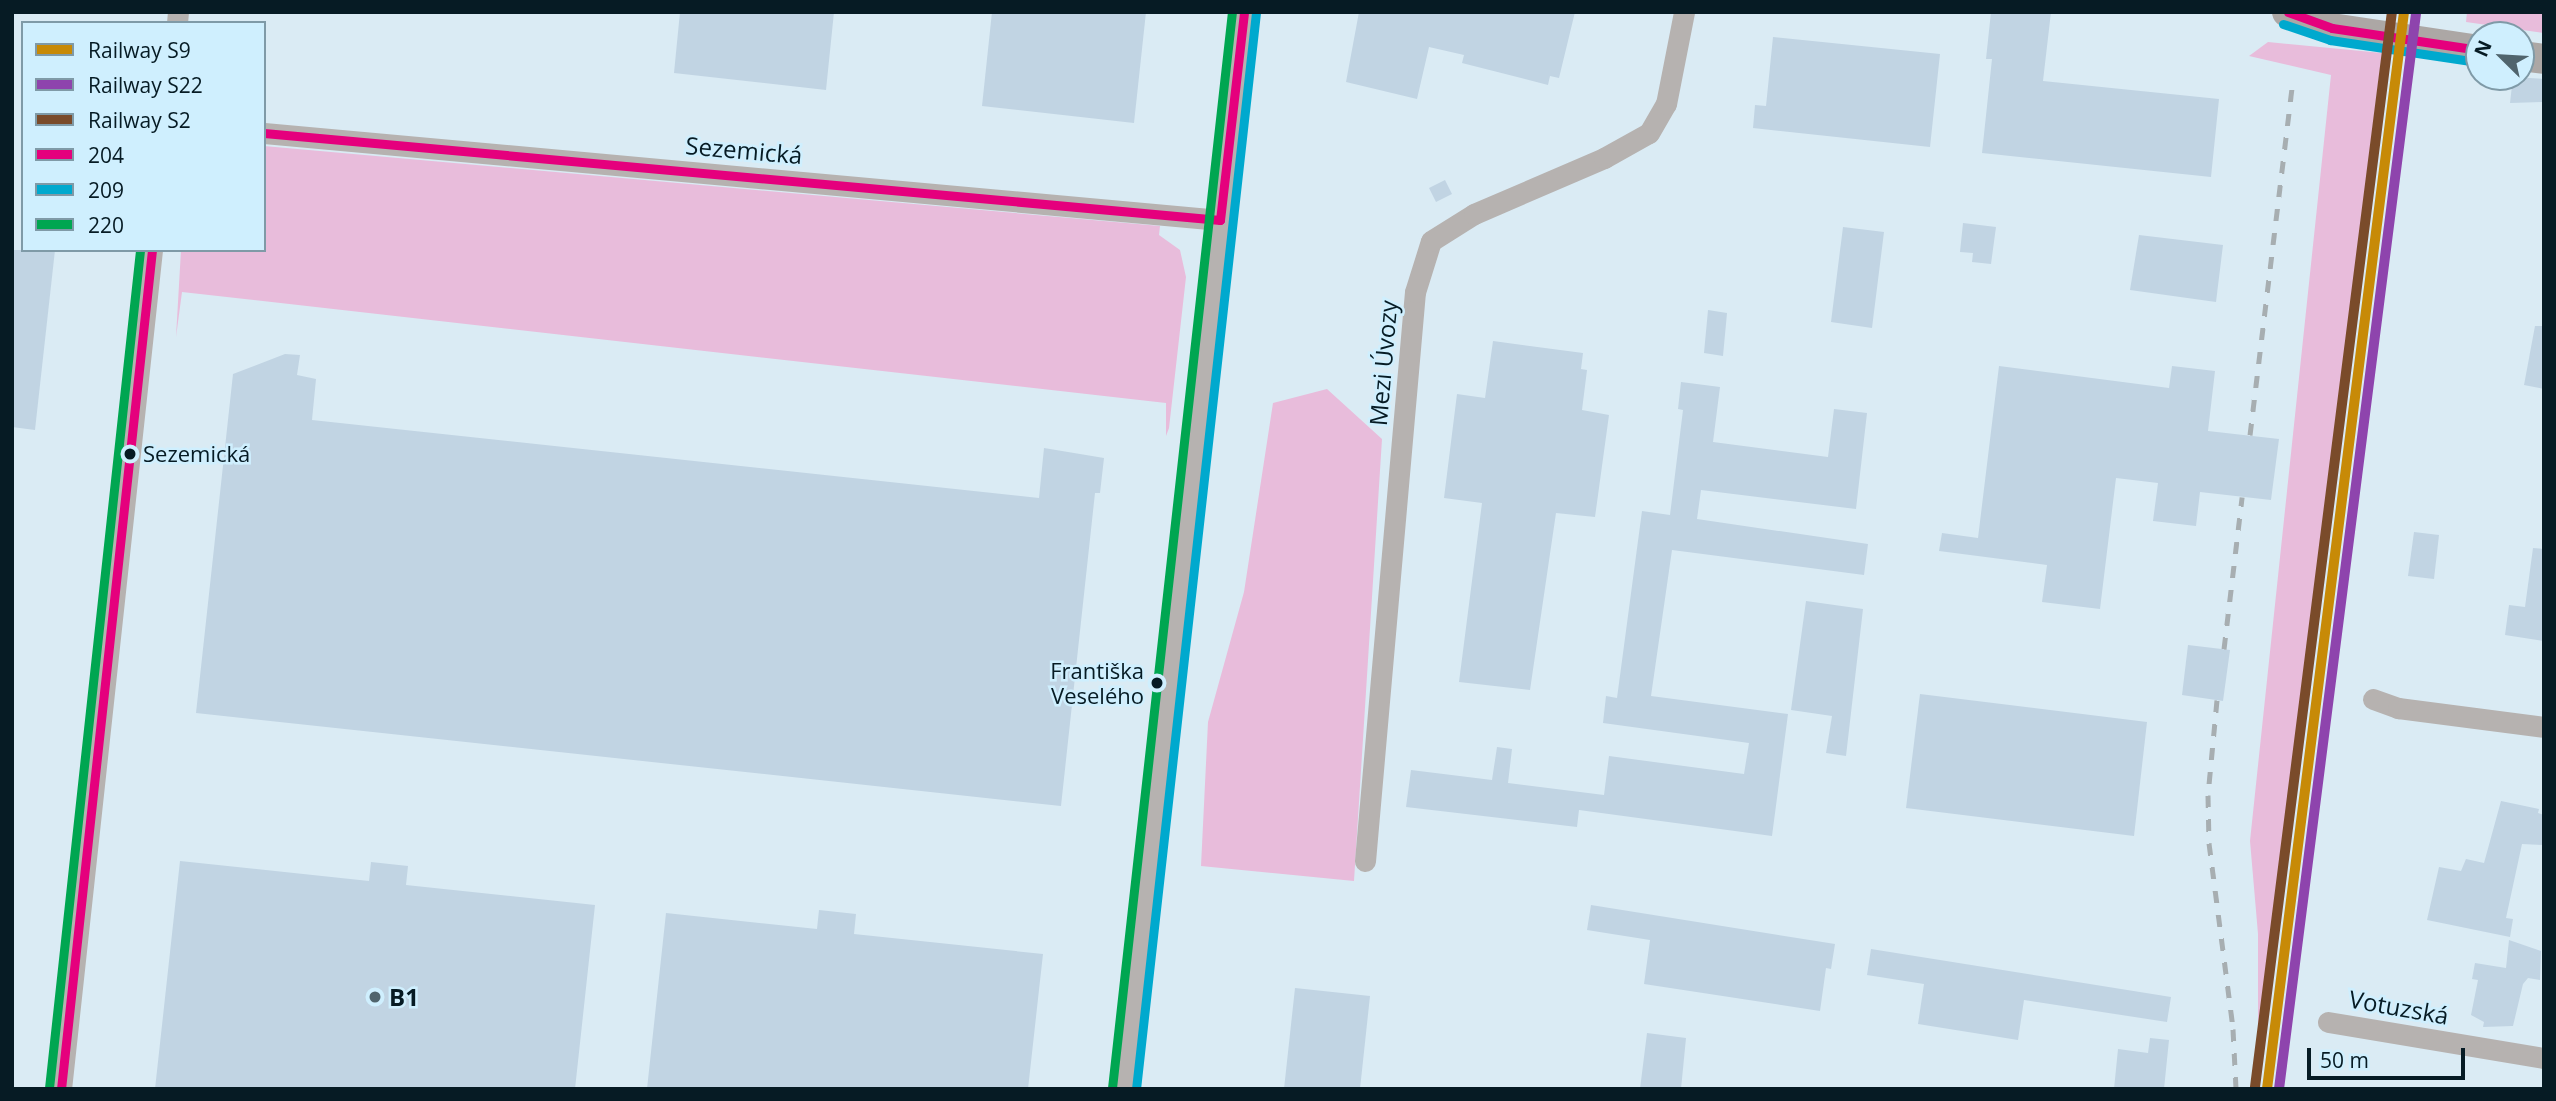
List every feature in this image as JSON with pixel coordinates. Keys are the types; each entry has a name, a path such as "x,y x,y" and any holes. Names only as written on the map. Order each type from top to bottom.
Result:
{"street":[{"path":"1124,1089 1244,12"},
{"name":"Mezi Úvozy","path":"1365,861 1415,292 1431,242 1474,214 1604,158 1649,133 1665,104 1684,12"},
{"path":"2287,12 2332,28 2465,48"},
{"name":"Sezemická","path":"266,133 1220,220"},
{"path":"61,1089 152,252"},
{"path":"2373,699 2398,708 2544,727"},
{"name":"Votuzská","path":"2328,1022 2544,1058"}],"shaded area":[{"path":"2467,12 2544,12 2544,33 2535,32 2535,21 2466,21"},
{"path":"2268,42 2382,53 2258,1047 2258,934 2250,841 2331,75 2249,56"},
{"path":"266,146 1160,226 1159,235 1180,250 1186,277 1166,436 1166,403 182,292 176,337 181,252 266,252"},
{"path":"1327,389 1382,439 1354,881 1201,866 1208,722 1244,592 1273,403"}],"building":[{"path":"680,12 834,12 826,90 674,73"},
{"path":"992,12 1146,12 1134,123 982,106"},
{"path":"1359,12 1575,12 1559,78 1550,76 1548,85 1462,63 1464,55 1429,47 1417,99 1346,82"},
{"path":"1991,12 2051,12 2043,81 2219,99 2211,177 1982,153 1992,59 1986,59"},
{"path":"1773,37 1940,54 1930,147 1753,128 1755,105 1766,106"},
{"path":"2535,78 2544,79 2544,102 2510,103 2511,91 2535,91"},
{"path":"1445,180 1452,194 1436,202 1429,188"},
{"path":"1963,223 1996,227 1991,264 1972,262 1973,253 1960,252"},
{"path":"1843,227 1884,232 1872,328 1831,322"},
{"path":"2139,235 2223,245 2216,302 2130,290"},
{"path":"12,250 55,252 35,430 12,427"},
{"path":"1708,310 1727,313 1723,356 1704,353"},
{"path":"2535,326 2544,326 2544,389 2524,385"},
{"path":"1493,341 1583,353 1581,369 1587,370 1582,410 1609,415 1595,517 1556,513 1530,690 1459,682 1482,503 1444,498 1457,394 1485,398"},
{"path":"285,354 300,355 297,375 316,379 312,420 1039,498 1044,448 1104,458 1100,493 1095,493 1061,806 196,713 233,374"},
{"path":"1999,366 2169,388 2172,366 2215,371 2208,431 2279,439 2271,500 2200,492 2196,526 2153,521 2158,483 2116,478 2100,609 2042,602 2047,565 1939,551 1942,533 1978,538"},
{"path":"1681,382 1720,387 1713,442 1828,457 1834,409 1867,413 1856,509 1701,490 1697,519 1868,544 1864,575 1672,550 1651,696 1788,714 1772,836 1579,810 1577,827 1406,807 1411,770 1492,780 1497,747 1512,749 1508,783 1604,795 1609,756 1744,774 1749,743 1603,723 1606,696 1617,698 1642,511 1670,515 1683,410 1678,409"},
{"path":"2414,532 2439,535 2434,579 2408,576"},
{"path":"2533,548 2544,549 2544,641 2505,635 2509,605 2525,607"},
{"path":"1806,601 1863,609 1846,756 1826,753 1832,716 1791,710"},
{"path":"2188,645 2230,650 2223,701 2182,695"},
{"path":"1920,694 2147,722 2134,836 1906,808"},
{"path":"2501,801 2539,809 2538,813 2544,815 2544,845 2522,844 2506,918 2513,919 2510,937 2427,920 2439,867 2461,871 2466,859 2484,863"},
{"name":"B1","path":"180,861 369,881 371,862 408,866 406,885 595,905 575,1089 155,1089"},
{"path":"1591,905 1835,944 1831,969 1826,968 1820,1011 1644,984 1650,940 1587,930"},
{"path":"819,910 856,914 854,934 1043,954 1028,1089 647,1089 666,913 817,929"},
{"path":"2509,940 2541,951 2540,980 2528,978 2523,984 2513,1026 2483,1027 2484,1022 2471,1015 2478,980 2472,979 2475,963 2506,968"},
{"path":"1871,949 2171,997 2167,1022 2024,1000 2018,1040 1918,1024 1924,984 1867,975"},
{"path":"1295,988 1370,996 1360,1089 1284,1089"},
{"path":"1647,1033 1686,1038 1681,1089 1640,1089"},
{"path":"2150,1038 2169,1040 2164,1089 2114,1089 2118,1049 2148,1053"}],"railway":[{"path":"2250,435 2292,87"},
{"path":"2224,649 2242,497"},
{"path":"2217,700 2208,795 2209,843 2233,1029 2236,1089"}],"rail line":[{"name":"S2","path":"2255,1087 2392,12"},
{"name":"S9","path":"2267,1089 2404,12"},
{"name":"S22","path":"2279,1089 2416,14"}],"transit line":[{"name":"220","path":"1112,1088 1232,12"},
{"name":"204","path":"266,133 1220,220 1244,12"},
{"name":"204","path":"2288,12 2332,28 2465,48"},
{"name":"209","path":"1136,1089 1256,13"},
{"name":"209","path":"2283,24 2330,40 2465,60"},
{"name":"220","path":"49,1088 140,252"},
{"name":"204","path":"61,1089 152,252"}],"place":[{"name":"Sezemická","path":"130,454"},
{"name":"Františka Veselého","path":"1157,683"},
{"name":"B1","path":"375,997"}]}
